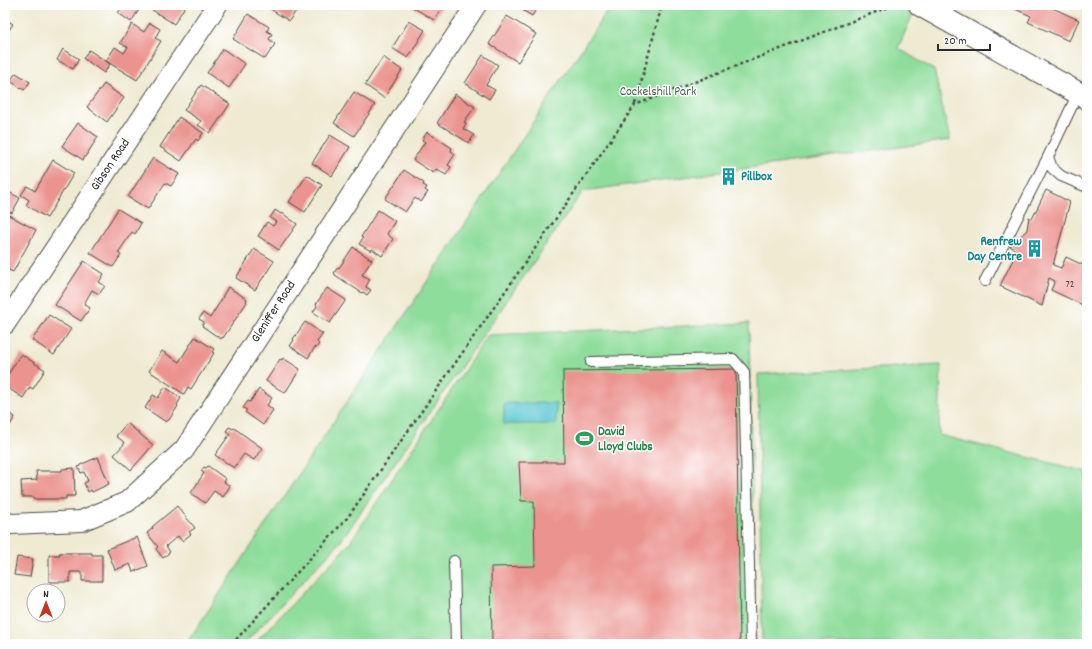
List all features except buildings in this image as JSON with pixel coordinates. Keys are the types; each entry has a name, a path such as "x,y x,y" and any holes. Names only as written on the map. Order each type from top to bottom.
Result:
{"street":[{"name":"Gibson Road","path":"5,324 217,5"},
{"name":"Gleniffer Road","path":"5,522 11,524 81,521 94,516 127,502 184,450 476,5"},
{"path":"920,5 1083,95"}],"lane":[{"path":"985,281 1048,157 1083,95"},
{"path":"1048,157 1052,168 1060,176 1087,187"},
{"path":"591,362 734,359 744,372 751,644"},
{"path":"454,561 456,644"}],"path":[{"path":"232,644 348,517 635,105 662,5"},
{"path":"635,105 894,5"}],"green space":[{"name":"Cockelshill Park","path":"611,5 896,5 913,14 898,48 934,70 950,140 583,191 340,542 244,644 186,644"},
{"name":"David Lloyd Clubs","path":"749,323 755,644 254,644 349,544 488,335"},
{"path":"941,365 939,435 1087,472 1087,644 762,644 758,374"}],"water":[{"path":"504,403 556,403 556,424 504,424"}],"place":[{"name":"Pillbox","path":"728,177"},
{"name":"Renfrew Day Centre","path":"1035,249"},
{"name":"David Lloyd Clubs","path":"585,439"}]}
